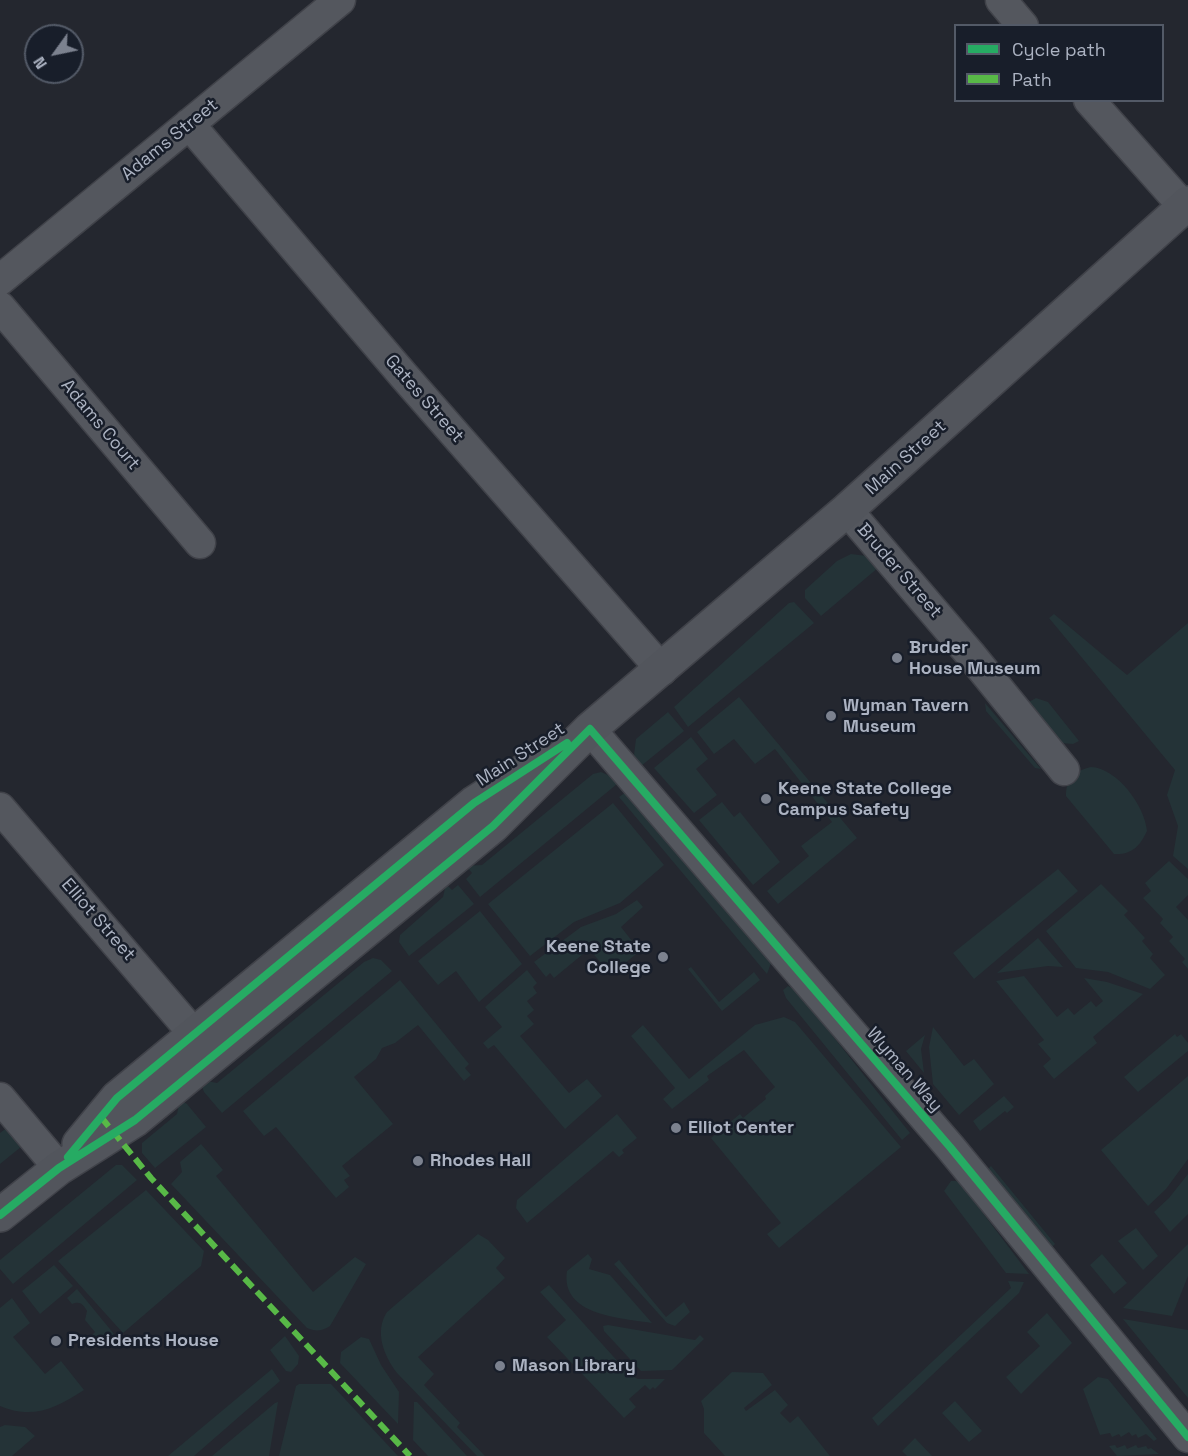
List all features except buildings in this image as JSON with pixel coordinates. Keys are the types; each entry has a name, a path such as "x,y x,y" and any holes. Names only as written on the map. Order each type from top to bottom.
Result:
{"main road":[{"name":"Main Street","path":"0,1215 59,1168 135,1120 493,826 590,729 847,510 1186,205"},
{"name":"Main Street","path":"59,1168 117,1098 194,1034 474,803 590,729"}],"street":[{"name":"Adams Street","path":"0,280 340,0"},
{"path":"1001,0 1021,24"},
{"path":"1091,102 1186,205"},
{"name":"Gates Street","path":"189,124 404,376 662,670"},
{"name":"Adams Court","path":"0,307 200,543"},
{"name":"Bruder Street","path":"847,510 977,662 1064,770"},
{"name":"Wyman Way","path":"590,729 950,1147 1188,1437"},
{"name":"Elliot Street","path":"0,807 194,1034"},
{"path":"0,1098 59,1168"}],"shaded area":[{"path":"851,554 867,556 879,567 821,616 805,598 805,590 837,561"},
{"path":"794,602 814,623 688,727 674,707 789,603"},
{"path":"1054,614 1127,675 1188,623 1188,869 1173,856 1178,826 1167,795 1175,770 1049,618"},
{"path":"739,697 857,838 778,904 767,891 809,856 801,846 832,822 775,749 755,764 734,739 714,754 697,732"},
{"path":"1036,698 1048,702 1079,741 1073,744 1061,743 1027,703"},
{"path":"985,703 1041,769 1035,768 986,711"},
{"path":"668,712 684,731 641,766 634,755 636,739"},
{"path":"691,737 708,759 696,769 717,795 694,813 654,768"},
{"path":"1091,767 1101,769 1120,781 1141,811 1147,831 1131,851 1114,854 1066,796 1069,780 1076,773"},
{"path":"601,772 610,776 617,784 480,897 466,879 472,873 466,866 482,865 593,774"},
{"path":"626,792 771,963 767,974 619,797"},
{"path":"722,802 734,817 740,812 780,862 753,885 699,820"},
{"path":"613,803 664,865 620,903 574,922 530,956 488,904"},
{"path":"1169,861 1188,879 1188,895 1176,907 1188,920 1188,969 1182,962 1185,959 1169,941 1173,937 1160,923 1163,919 1143,898 1151,891 1145,883"},
{"path":"1058,869 1078,891 974,979 953,953"},
{"path":"446,884 452,890 458,885 474,904 409,956 399,942 400,935 443,897"},
{"path":"1101,884 1128,911 1124,915 1145,938 1142,941 1153,954 1150,958 1165,975 1150,989 1108,972 1076,968 1046,931"},
{"path":"637,900 643,907 621,927 640,951 614,972 606,962 602,964 589,949 554,978 550,973 546,977 534,962 581,927 616,914"},
{"path":"480,911 522,964 479,1002 456,971 438,985 418,961"},
{"path":"1038,938 1063,967 1048,966 997,973"},
{"path":"373,958 381,960 392,971 222,1113 204,1092 201,1084 207,1081 217,1083 364,962"},
{"path":"691,967 719,1002 754,972 760,980 722,1011 688,969"},
{"path":"527,970 537,983 533,987 537,993 527,1001 534,1010 527,1016 534,1024 520,1036 569,1093 587,1079 602,1096 565,1129 494,1045 488,1049 483,1043 502,1027 485,1007"},
{"path":"1024,976 1057,1017 1068,1008 1074,1015 1091,1001 1096,1007 1103,1001 1084,978 1107,982 1143,994 1093,1037 1097,1043 1054,1079 1043,1066 1051,1059 1038,1044 1044,1040 996,981"},
{"path":"400,980 469,1064 465,1068 471,1075 464,1081 418,1025 395,1043 382,1048 376,1059 354,1077 393,1124 342,1166 350,1176 344,1180 349,1187 336,1198 276,1127 264,1136 243,1111"},
{"path":"788,986 797,991 910,1133 902,1140 786,998 783,990"},
{"path":"784,1017 795,1022 901,1147 779,1248 767,1234 781,1223 711,1138 740,1114 743,1118 766,1099 765,1096 775,1087 744,1050 707,1076 709,1080 672,1109 663,1099 675,1088 631,1036 643,1025 689,1079 755,1025"},
{"path":"933,1027 964,1066 974,1059 994,1084 959,1115 933,1084 929,1047"},
{"path":"1175,1034 1177,1037 1181,1034 1188,1043 1188,1051 1138,1092 1124,1077"},
{"path":"925,1035 921,1049 924,1073 906,1051"},
{"path":"1188,1076 1188,1159 1166,1189 1148,1206 1101,1150"},
{"path":"1004,1096 1014,1107 1007,1113 1005,1111 980,1131 973,1121"},
{"path":"180,1100 187,1104 206,1127 155,1168 142,1153 142,1143 177,1114"},
{"path":"617,1114 637,1138 622,1150 624,1153 619,1157 613,1151 527,1223 516,1208 517,1200"},
{"path":"12,1124 27,1142 0,1164 0,1133"},
{"path":"201,1144 223,1170 216,1176 313,1292 355,1257 366,1264 330,1326 319,1330 307,1328 171,1184 182,1172 180,1162"},
{"path":"116,1165 122,1165 137,1180 13,1284 0,1269 0,1260"},
{"path":"991,1166 1055,1244 1051,1248 987,1170"},
{"path":"1188,1174 1188,1214 1170,1232 1154,1212 1169,1198"},
{"path":"951,1181 961,1184 1029,1274 1006,1273 944,1191"},
{"path":"146,1190 204,1251 201,1266 123,1333 58,1261"},
{"path":"1136,1228 1158,1256 1143,1270 1118,1241"},
{"path":"478,1234 488,1240 505,1258 496,1268 505,1278 418,1357 434,1374 424,1385 460,1423 457,1427 485,1456 477,1456 397,1373 388,1359 381,1336 383,1320 387,1312"},
{"path":"1188,1244 1188,1276 1172,1316 1123,1308"},
{"path":"588,1254 592,1259 589,1269 610,1275 652,1323 596,1312 583,1306 573,1297 567,1286 567,1271"},
{"path":"1102,1254 1127,1283 1114,1294 1090,1265"},
{"path":"619,1260 666,1317 684,1302 690,1312 675,1326 667,1323 614,1264"},
{"path":"54,1265 73,1286 40,1314 22,1291"},
{"path":"1008,1281 1024,1282 1019,1293 878,1426 872,1418 1011,1288"},
{"path":"549,1285 630,1375 638,1379 665,1379 655,1389 653,1387 650,1390 645,1385 629,1399 636,1407 624,1418 547,1337 566,1320 540,1292"},
{"path":"77,1289 114,1334 99,1346 91,1336 95,1332 85,1320 86,1309 79,1303 72,1304 67,1298"},
{"path":"12,1298 30,1323 13,1337 45,1374 61,1361 84,1390 54,1407 34,1412 23,1412 0,1406 0,1308"},
{"path":"1047,1313 1072,1343 1021,1394 1006,1377 1040,1346 1027,1332"},
{"path":"1123,1319 1188,1330 1188,1398"},
{"path":"603,1326 695,1340 700,1335 704,1339 672,1370 641,1371 604,1331"},
{"path":"285,1336 299,1356 298,1364 291,1372 286,1371 270,1350"},
{"path":"361,1337 369,1339 381,1365 399,1392 398,1424 340,1363 341,1352"},
{"path":"272,1369 280,1381 194,1456 168,1456"},
{"path":"732,1372 763,1373 772,1385 744,1408 746,1411 775,1390 788,1405 780,1413 790,1423 798,1416 830,1456 725,1456 704,1433 704,1409 701,1401"},
{"path":"1098,1377 1108,1379 1157,1439 1154,1441 1146,1434 1138,1438 1136,1434 1132,1436 1129,1432 1121,1437 1119,1434 1112,1437 1110,1433 1100,1435 1083,1389"},
{"path":"299,1384 331,1384 398,1456 279,1456 296,1386"},
{"path":"955,1401 982,1431 969,1442 942,1413"},
{"path":"278,1402 269,1456 212,1456 275,1403"},
{"path":"414,1402 417,1402 467,1456 428,1456 413,1440"},
{"path":"5,1425 25,1427 35,1436 12,1456 0,1456 0,1427"},
{"path":"915,1438 932,1456 907,1456 902,1451"},
{"path":"1115,1445 1117,1448 1125,1445 1127,1449 1136,1445 1138,1448 1146,1446 1159,1454 1117,1456 1109,1446"}],"marked path":[{"path":"101,1117 151,1178 410,1456"}],"cycle path":[{"path":"590,729 950,1147 1188,1437"},
{"path":"0,1215 59,1168 135,1120 493,826 590,729"},
{"path":"68,1157 117,1098 474,803 567,743"}],"place":[{"name":"Bruder House Museum","path":"897,658"},
{"name":"Wyman Tavern Museum","path":"831,716"},
{"name":"Keene State College Campus Safety","path":"766,799"},
{"name":"Keene State College","path":"663,957"},
{"name":"Elliot Center","path":"676,1128"},
{"name":"Rhodes Hall","path":"418,1161"},
{"name":"Presidents House","path":"56,1341"},
{"name":"Mason Library","path":"500,1366"}]}
